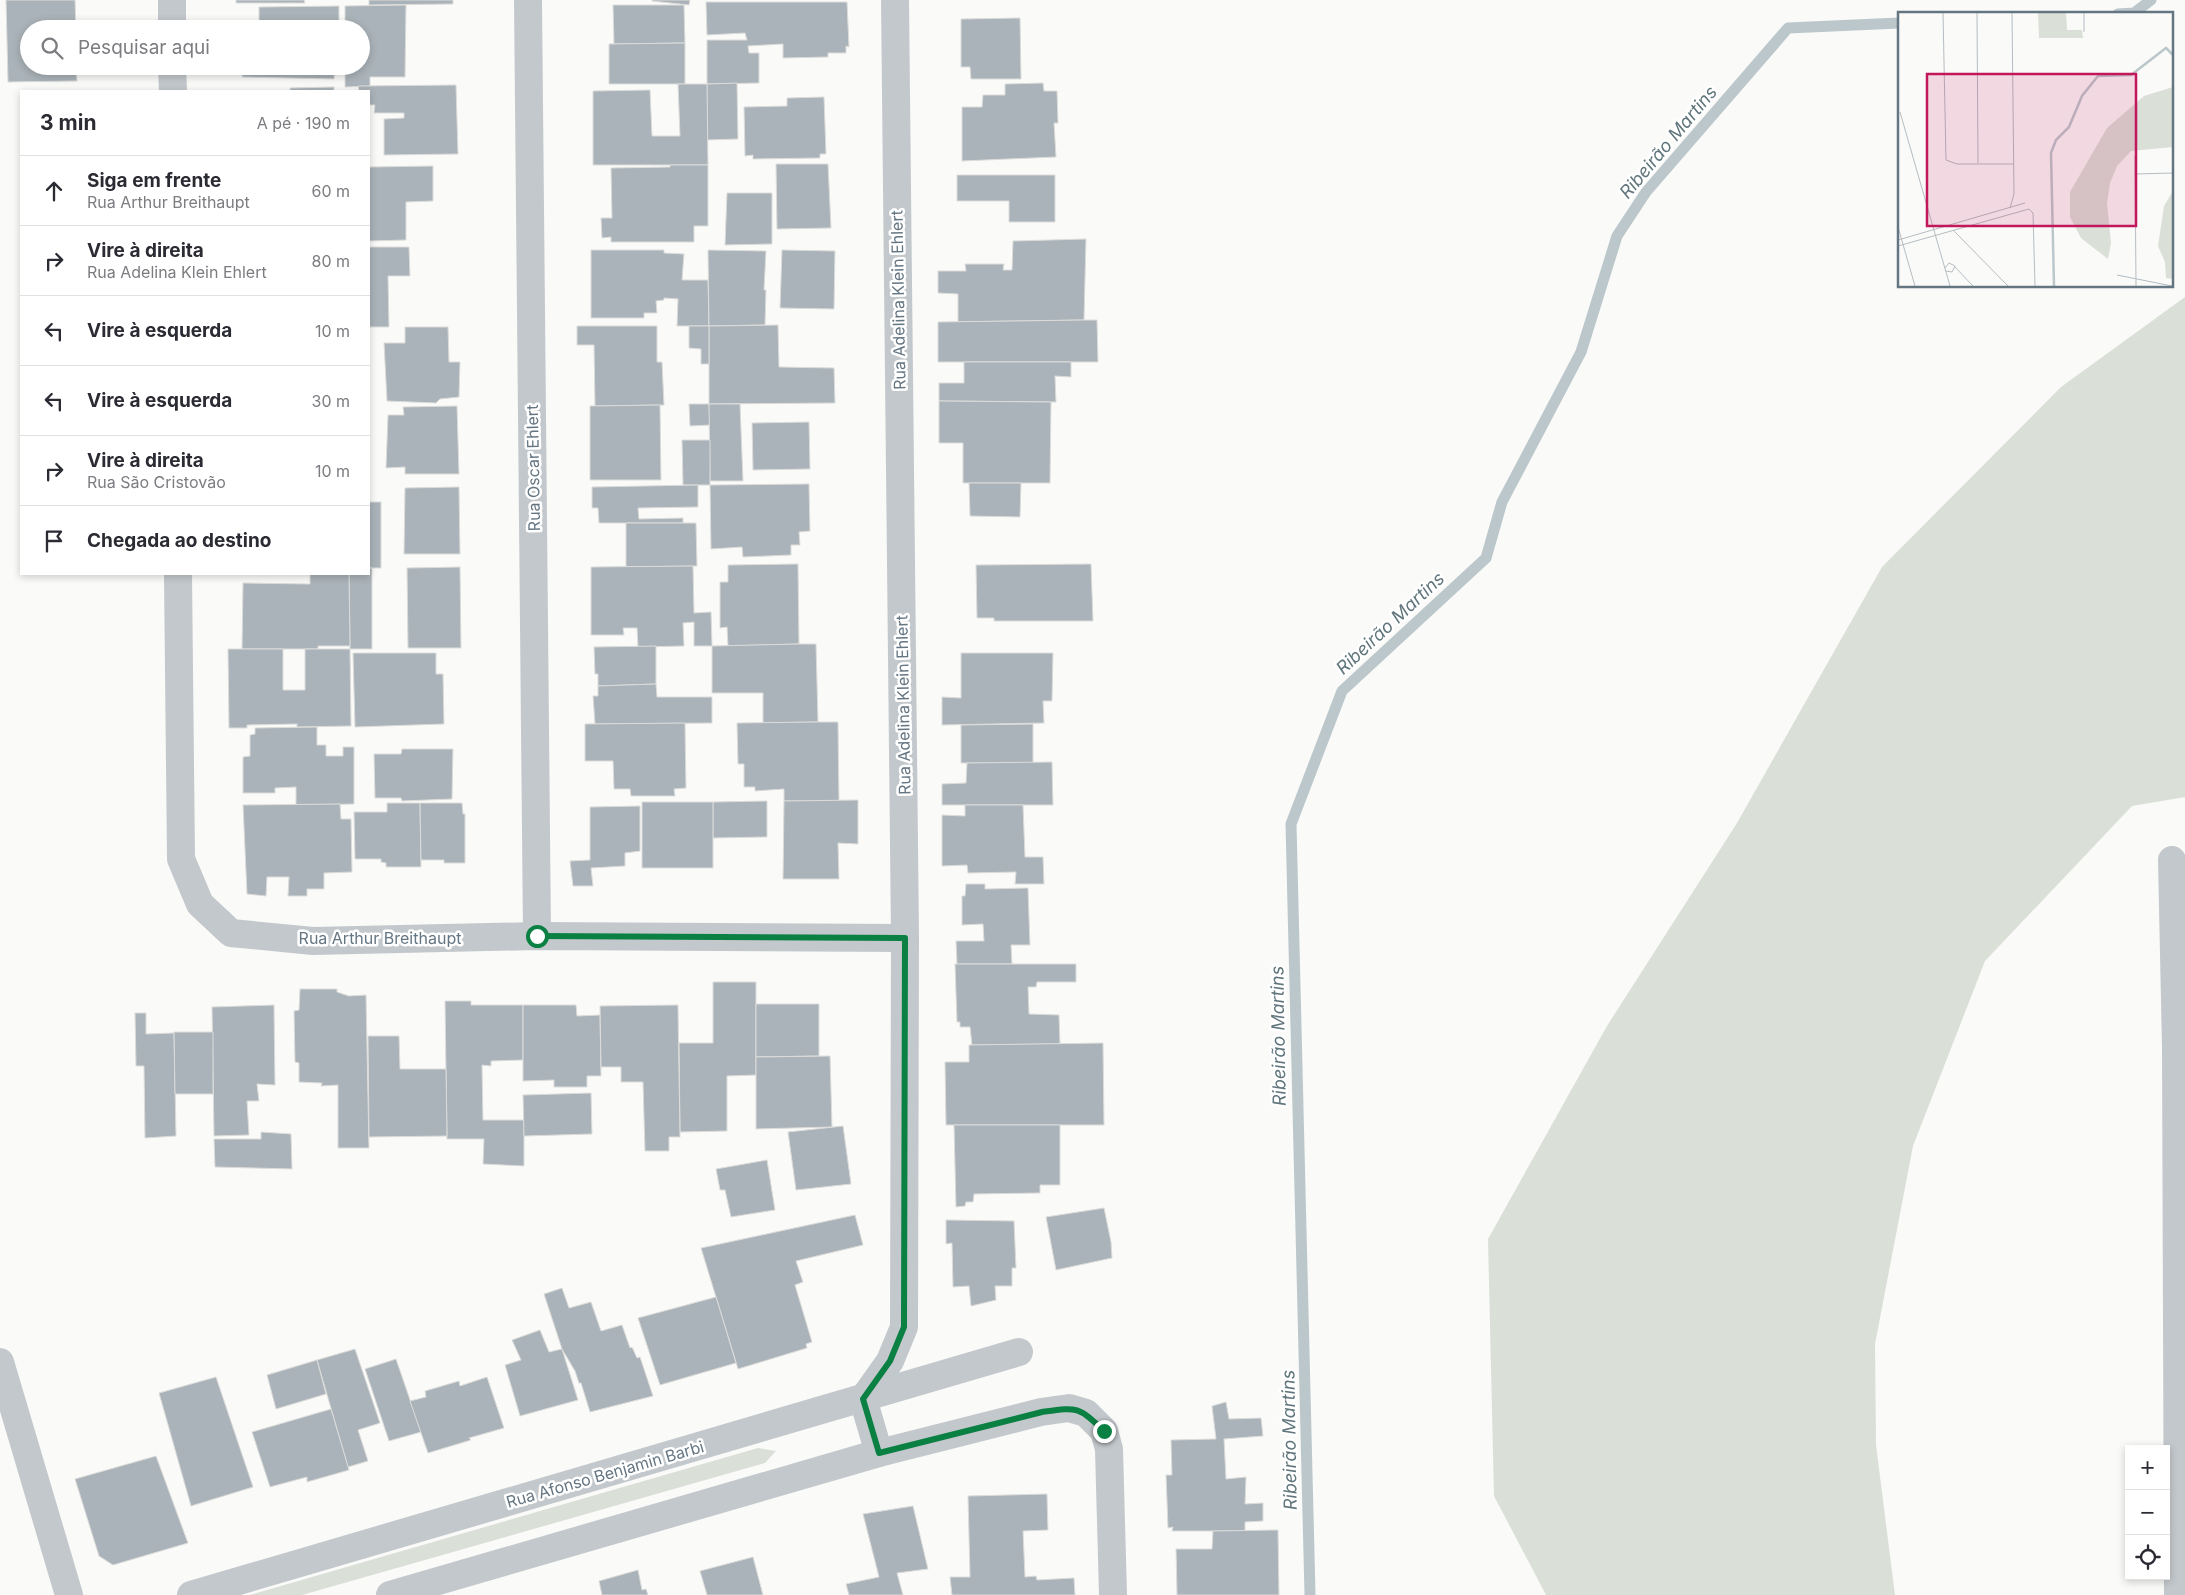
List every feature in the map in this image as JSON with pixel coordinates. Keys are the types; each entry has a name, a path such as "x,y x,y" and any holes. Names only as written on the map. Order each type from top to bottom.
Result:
{"street":[{"path":"172,0 172,20"},
{"name":"Rua Oscar Ehlert","path":"528,0 537,936"},
{"name":"Rua Adelina Klein Ehlert","path":"863,1399 890,1361 904,1327 905,938 895,0"},
{"path":"172,75 173,90"},
{"name":"Rua Arthur Breithaupt","path":"178,575 181,859 200,904 231,933 313,941 537,936 905,938"},
{"path":"2172,860 2181,1047 2178,1595"},
{"name":"Rua Afonso Benjamin Barbi","path":"191,1595 1019,1352"},
{"path":"0,1362 69,1595"},
{"path":"863,1399 879,1453"},
{"path":"390,1595 879,1453 1042,1412 1069,1408 1086,1413 1104,1431 1109,1449 1113,1595"}],"shaded area":[{"path":"2185,297 2185,797 2132,806 1985,961 1913,1146 1875,1344 1876,1445 1895,1595 1546,1595 1494,1496 1488,1239 1607,1026 1737,823 1882,567 2061,387"},
{"path":"758,1448 776,1451 765,1463 302,1595 250,1595"}],"building":[{"path":"6,0 75,0 76,20 20,20 20,75 77,75 77,81 8,82"},
{"path":"236,0 304,0 305,3 236,3"},
{"path":"369,0 453,0 453,4 369,5"},
{"path":"652,0 690,0 689,5"},
{"path":"706,2 847,2 849,47 846,46 846,53 828,53 828,57 783,58 783,44 748,46 749,53 759,53 759,83 707,84 707,40 747,40 745,33 707,35"},
{"path":"406,5 405,77 370,77 370,86 345,87 345,75 370,75 370,20 345,20 345,6"},
{"path":"613,5 684,5 685,43 614,44"},
{"path":"339,6 339,20 259,20 259,7"},
{"path":"1020,18 1021,79 971,79 970,67 961,67 961,19"},
{"path":"685,43 685,84 609,84 609,44"},
{"path":"242,75 334,75 334,79 242,77"},
{"path":"737,83 738,139 707,140 707,84"},
{"path":"1043,83 1044,91 1057,91 1058,123 1054,123 1056,157 962,161 962,107 982,107 983,95 1005,95 1005,84"},
{"path":"678,84 707,84 708,165 593,165 593,91 650,90 652,136 680,136"},
{"path":"456,85 458,154 384,155 384,119 404,118 404,113 374,113 375,105 370,105 370,90 359,90 358,86"},
{"path":"334,87 334,90 290,90 290,88"},
{"path":"824,97 826,154 820,154 820,158 753,159 753,155 745,156 744,107 787,106 787,98"},
{"path":"776,164 828,164 831,228 777,229"},
{"path":"670,165 708,165 708,226 694,226 694,242 611,242 611,237 602,238 601,218 612,218 611,168 670,167"},
{"path":"433,166 433,201 406,202 406,240 370,241 370,167"},
{"path":"957,175 1055,175 1055,222 1009,222 1009,201 957,201"},
{"path":"727,193 772,193 772,244 725,245"},
{"path":"1086,239 1084,320 958,322 958,294 938,293 938,271 966,271 965,264 1004,264 1003,270 1012,270 1013,241"},
{"path":"370,247 409,247 410,276 388,276 389,327 370,327"},
{"path":"591,250 664,250 664,253 684,254 682,280 708,280 709,326 677,326 678,299 664,298 664,300 656,301 657,313 644,313 644,318 591,318"},
{"path":"708,250 766,251 765,325 709,326"},
{"path":"782,250 835,251 834,309 780,308"},
{"path":"1097,320 1098,362 938,362 938,322"},
{"path":"778,325 779,367 834,368 835,403 709,404 709,326"},
{"path":"577,326 657,326 657,362 662,362 664,405 595,406 594,345 577,345"},
{"path":"689,326 709,326 709,364 701,364 701,349 689,348"},
{"path":"405,327 448,327 449,362 460,362 459,397 440,399 436,403 387,401 384,343 405,343"},
{"path":"964,362 1071,362 1071,377 1055,376 1056,402 939,401 939,383 964,383"},
{"path":"939,401 1051,402 1050,483 963,483 963,443 939,443"},
{"path":"689,404 709,404 710,425 690,426"},
{"path":"709,404 740,404 743,481 710,481"},
{"path":"660,405 661,480 590,480 590,406"},
{"path":"457,406 459,474 405,474 405,467 386,468 388,415 404,415 403,407"},
{"path":"809,422 810,469 753,470 752,423"},
{"path":"682,440 710,440 710,485 683,485"},
{"path":"969,483 1021,483 1020,517 970,516"},
{"path":"809,484 810,531 799,532 800,545 791,545 791,555 743,557 742,547 711,549 710,485"},
{"path":"698,485 698,507 638,508 639,519 683,518 683,523 599,523 598,508 592,508 592,487"},
{"path":"459,487 460,554 404,554 405,488"},
{"path":"370,502 381,502 381,568 370,568"},
{"path":"626,523 696,523 697,566 626,567"},
{"path":"798,564 799,644 728,646 727,627 720,628 720,582 728,582 728,565"},
{"path":"1091,564 1093,621 994,621 994,618 977,618 976,565"},
{"path":"693,566 694,613 711,612 712,646 694,646 694,622 683,623 684,646 638,647 637,628 623,628 624,635 591,635 591,567"},
{"path":"460,567 461,648 408,648 407,568"},
{"path":"370,568 372,568 372,649 350,649 349,575 370,575"},
{"path":"310,575 349,575 350,646 318,646 318,649 242,649 243,583 310,584"},
{"path":"816,644 818,722 763,723 763,693 712,693 712,646"},
{"path":"656,646 656,684 598,686 598,674 595,674 594,647"},
{"path":"228,649 283,649 283,690 305,690 305,649 350,649 351,726 297,727 297,724 247,725 247,728 229,728"},
{"path":"353,653 436,653 436,674 443,674 444,724 355,727"},
{"path":"961,653 1053,653 1052,701 1043,701 1044,723 942,725 942,697 961,698"},
{"path":"656,684 657,697 712,697 712,723 595,724 593,696 598,696 598,686"},
{"path":"838,722 839,801 784,801 784,789 755,791 755,787 744,787 744,764 738,764 737,723"},
{"path":"685,723 686,788 674,789 675,796 631,796 630,789 614,789 613,761 585,761 585,724"},
{"path":"1033,724 1033,763 961,763 961,725"},
{"path":"317,727 317,745 326,745 326,756 343,756 343,747 354,747 354,804 296,805 296,787 275,788 275,793 243,793 243,757 250,756 250,735 255,734 255,728"},
{"path":"402,749 453,749 452,799 402,801 401,798 375,798 374,754 401,754"},
{"path":"1052,762 1053,805 942,805 942,784 966,783 967,763"},
{"path":"858,800 858,844 838,843 839,879 783,879 784,801"},
{"path":"767,801 767,837 713,838 713,802"},
{"path":"642,802 713,802 713,868 642,868"},
{"path":"387,803 420,803 421,867 386,867 386,863 381,862 381,859 355,859 354,812 387,812"},
{"path":"420,803 462,803 463,814 465,814 465,863 444,863 444,860 421,860"},
{"path":"340,804 341,819 351,819 352,872 324,873 324,889 307,889 307,896 288,896 289,877 267,877 266,896 247,894 243,805"},
{"path":"965,805 1023,805 1025,857 1043,857 1044,884 1015,884 1016,872 968,873 967,865 942,866 942,815 965,816"},
{"path":"640,806 640,851 625,853 625,866 591,868 593,886 573,886 570,861 590,860 590,807"},
{"path":"966,884 985,884 985,889 1028,888 1030,945 1011,945 1012,964 957,964 956,941 984,941 983,924 962,925 962,896 965,896"},
{"path":"955,964 1076,964 1076,982 1037,982 1036,987 1028,987 1029,1014 1059,1015 1060,1044 972,1045 970,1027 960,1027 960,1022 957,1022"},
{"path":"713,982 756,982 756,1075 727,1076 727,1131 680,1132 679,1043 713,1043"},
{"path":"300,989 337,989 337,992 349,996 366,995 369,1148 338,1148 338,1085 321,1086 322,1083 299,1082 299,1063 295,1062 294,1011 299,1010"},
{"path":"445,1001 471,1001 471,1005 523,1005 523,1060 491,1061 491,1066 482,1065 483,1120 524,1120 524,1166 483,1164 484,1139 447,1139"},
{"path":"756,1004 819,1004 819,1056 756,1057"},
{"path":"274,1005 275,1085 257,1084 259,1101 247,1101 249,1135 214,1136 212,1007"},
{"path":"523,1005 576,1005 577,1016 600,1015 601,1076 587,1076 587,1087 554,1087 554,1080 523,1081"},
{"path":"678,1005 680,1137 669,1137 669,1151 645,1151 643,1082 621,1082 621,1067 601,1067 600,1006"},
{"path":"135,1013 146,1013 146,1034 174,1033 176,1136 145,1138 144,1066 136,1066"},
{"path":"174,1032 213,1032 213,1094 175,1094"},
{"path":"368,1036 399,1036 400,1069 446,1069 447,1136 369,1137"},
{"path":"1103,1043 1104,1125 946,1125 945,1062 969,1062 969,1045"},
{"path":"830,1056 832,1127 756,1129 756,1057"},
{"path":"591,1093 592,1134 524,1136 523,1095"},
{"path":"954,1125 1060,1125 1060,1185 1040,1185 1040,1193 974,1194 973,1202 966,1202 965,1206 956,1207"},
{"path":"843,1126 851,1184 796,1190 788,1132"},
{"path":"261,1132 291,1134 292,1169 215,1167 214,1139 261,1139"},
{"path":"767,1160 775,1210 731,1217 725,1190 720,1190 716,1169"},
{"path":"1104,1208 1111,1242 1112,1258 1056,1270 1046,1217"},
{"path":"855,1215 863,1245 796,1261 803,1282 795,1285 812,1342 806,1344 807,1348 738,1369 701,1248"},
{"path":"946,1220 1014,1221 1016,1268 1012,1268 1012,1286 995,1286 996,1300 971,1306 969,1286 953,1287 952,1243 946,1244"},
{"path":"562,1288 569,1308 591,1302 601,1331 622,1325 630,1348 632,1347 637,1358 640,1357 653,1396 590,1412 581,1383 579,1383 575,1371 562,1349 544,1294"},
{"path":"716,1297 736,1363 660,1385 638,1318"},
{"path":"540,1330 549,1352 562,1349 578,1400 520,1416 505,1365 521,1360 512,1340"},
{"path":"355,1349 380,1423 358,1430 368,1461 348,1467 317,1360"},
{"path":"396,1359 421,1432 389,1441 365,1369"},
{"path":"317,1360 326,1394 276,1409 267,1375"},
{"path":"216,1377 253,1487 191,1506 159,1393"},
{"path":"487,1377 504,1428 428,1453 410,1401 426,1397 425,1391 459,1381 460,1386"},
{"path":"1226,1402 1229,1419 1261,1418 1263,1436 1224,1439 1226,1479 1246,1477 1245,1504 1263,1503 1263,1521 1245,1522 1245,1531 1172,1531 1173,1527 1168,1528 1166,1475 1172,1475 1171,1440 1216,1439 1212,1406"},
{"path":"331,1409 349,1470 307,1482 307,1477 270,1487 252,1432"},
{"path":"156,1456 188,1543 113,1565 99,1556 75,1479"},
{"path":"1047,1494 1048,1530 1023,1531 1025,1577 1036,1576 1037,1580 1074,1578 1075,1595 952,1595 950,1577 970,1577 968,1496"},
{"path":"913,1506 928,1569 897,1573 903,1595 849,1595 846,1584 879,1577 863,1514"},
{"path":"1278,1530 1279,1595 1177,1595 1176,1549 1212,1549 1213,1531"},
{"path":"753,1557 763,1595 707,1595 700,1571"},
{"path":"638,1570 642,1590 646,1589 648,1595 602,1595 599,1581"}],"waterway":[{"name":"Ribeirão Martins","path":"2135,12 2151,0"},
{"name":"Ribeirão Martins","path":"1310,1595 1291,824 1342,691 1486,558 1502,502 1581,352 1617,236 1646,192 1788,28 1898,23"}],"route":[{"path":"537,936 851,936 905,938 904,1327 890,1361 863,1399 879,1453 1042,1412 1069,1408 1086,1413 1104,1431"}]}
